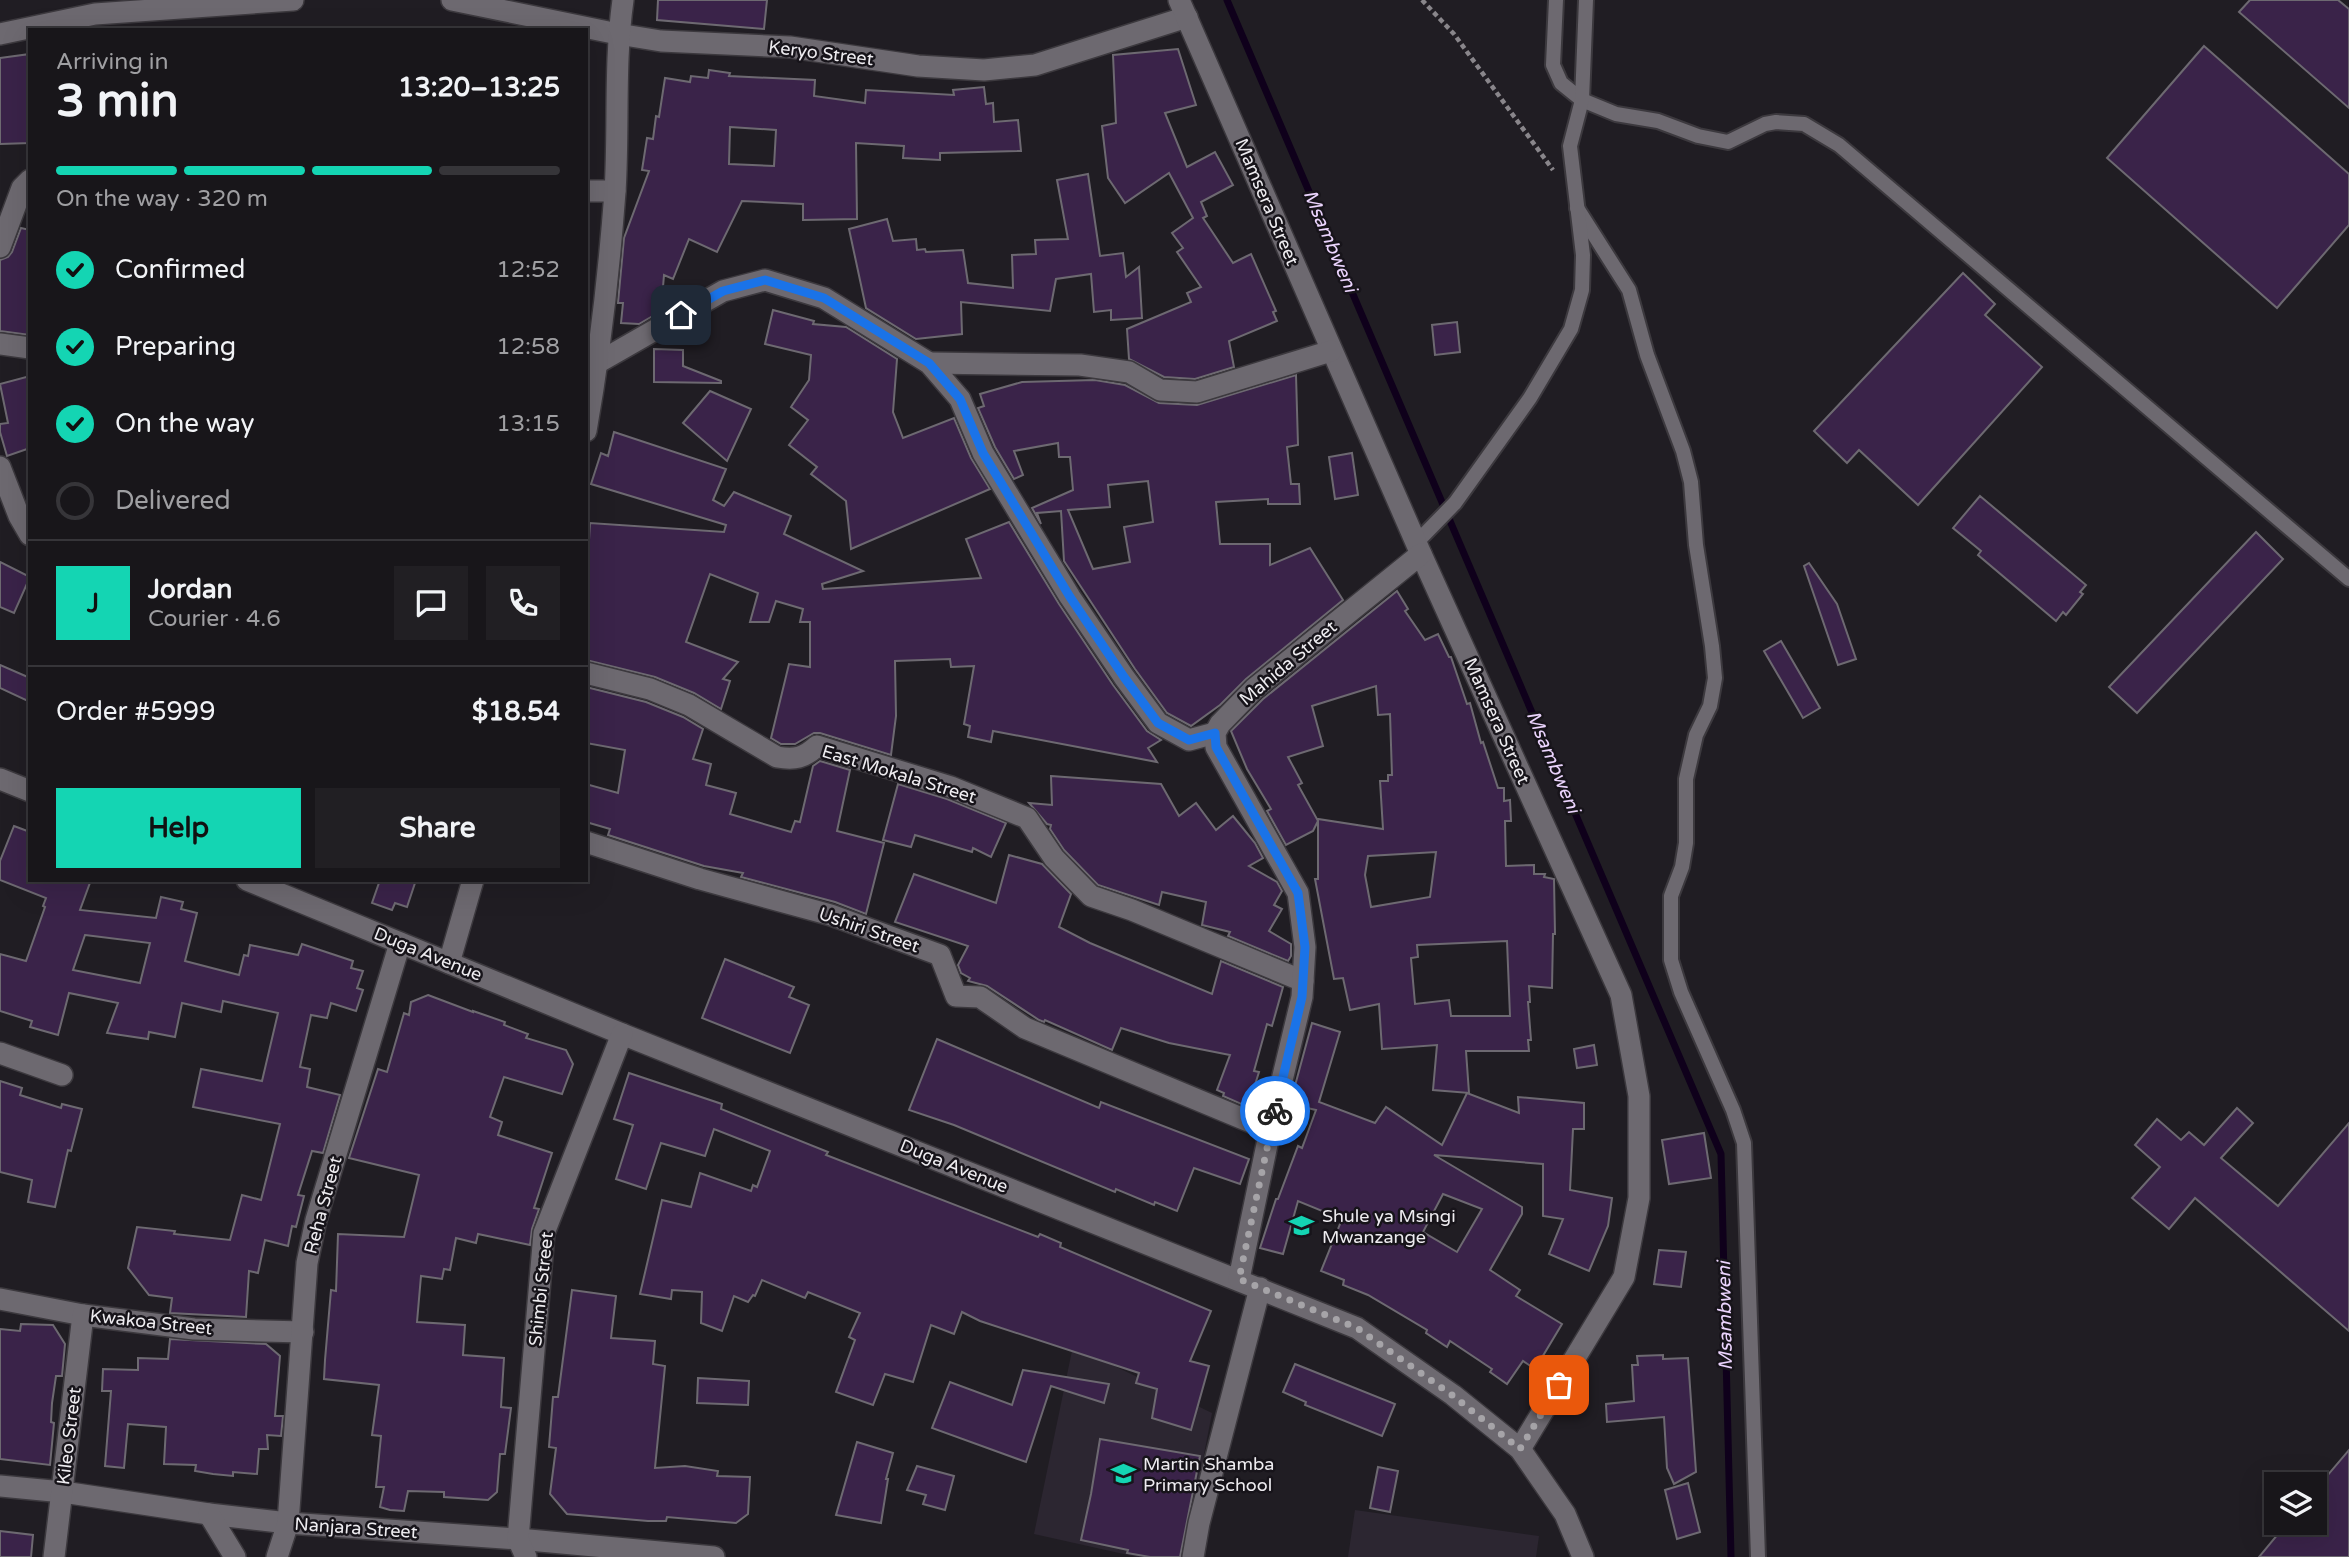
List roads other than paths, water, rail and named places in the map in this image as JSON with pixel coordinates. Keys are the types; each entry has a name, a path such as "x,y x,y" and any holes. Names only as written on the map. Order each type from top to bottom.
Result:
{"street":[{"path":"28,28 95,14 293,0"},
{"name":"Keryo Street","path":"452,0 661,41 790,47 918,66 984,70 1035,65 1183,8"},
{"path":"588,419 598,362 615,191 618,34 623,0"},
{"name":"Mamsera Street","path":"1183,8 1331,351 1621,995 1639,1096 1639,1198 1624,1277 1520,1449"},
{"path":"0,34 28,28"},
{"path":"0,247 22,188 28,182"},
{"path":"588,191 615,191"},
{"path":"598,362 723,291 765,280 824,298 929,363 960,399 983,453 1070,597 1158,723 1189,740 1215,733 1216,747 1298,893 1305,947 1302,997 1270,1130 1239,1279"},
{"path":"0,344 28,348"},
{"path":"929,363 1080,365 1129,372 1160,390 1197,392 1331,351"},
{"path":"0,467 28,532"},
{"name":"Mahida Street","path":"1215,733 1220,724 1254,689 1419,548"},
{"name":"East Mokala Street","path":"588,674 650,689 689,705 778,757 792,760 806,756 817,746 951,787 1027,818 1054,858 1091,896 1132,910 1303,981"},
{"path":"0,779 28,790"},
{"name":"Ushiri Street","path":"588,843 700,879 831,915 940,955 956,996 980,997 1025,1028 1270,1130"},
{"name":"Duga Avenue","path":"252,882 622,1034 1357,1328 1452,1395 1520,1449 1565,1514 1583,1557"},
{"path":"449,963 472,882"},
{"name":"Reha Street","path":"277,1557 288,1523 307,1264 316,1220 400,943"},
{"name":"Shimbi Street","path":"522,1548 544,1233 622,1034"},
{"path":"0,1053 62,1075"},
{"path":"1193,1557 1199,1523 1260,1287"},
{"name":"Kwakoa Street","path":"0,1299 83,1315 194,1329 303,1332"},
{"name":"Kileo Street","path":"54,1557 83,1315"},
{"name":"Nanjara Street","path":"0,1486 63,1492 209,1514 522,1548 714,1557"},
{"path":"209,1514 235,1557"}],"lane":[{"path":"1556,0 1553,65 1561,83 1582,100 1616,114 1658,121 1698,136 1728,142 1765,124 1776,122 1804,124 1839,145 2349,579"},
{"path":"1419,548 1531,398 1571,329 1583,290 1583,255 1570,146 1582,100 1586,0"},
{"path":"1576,203 1629,290 1647,355 1684,451 1691,482 1696,545 1715,678 1710,706 1696,735 1686,779 1686,843 1682,867 1671,896 1671,960 1681,992 1733,1110 1744,1143 1758,1557"}],"waterway":[{"name":"Msambweni","path":"1227,0 1721,1154 1731,1557"}],"place":[{"name":"Shule ya Msingi Mwanzange","path":"1302,1226"},
{"name":"Martin Shamba Primary School","path":"1123,1474"}]}
